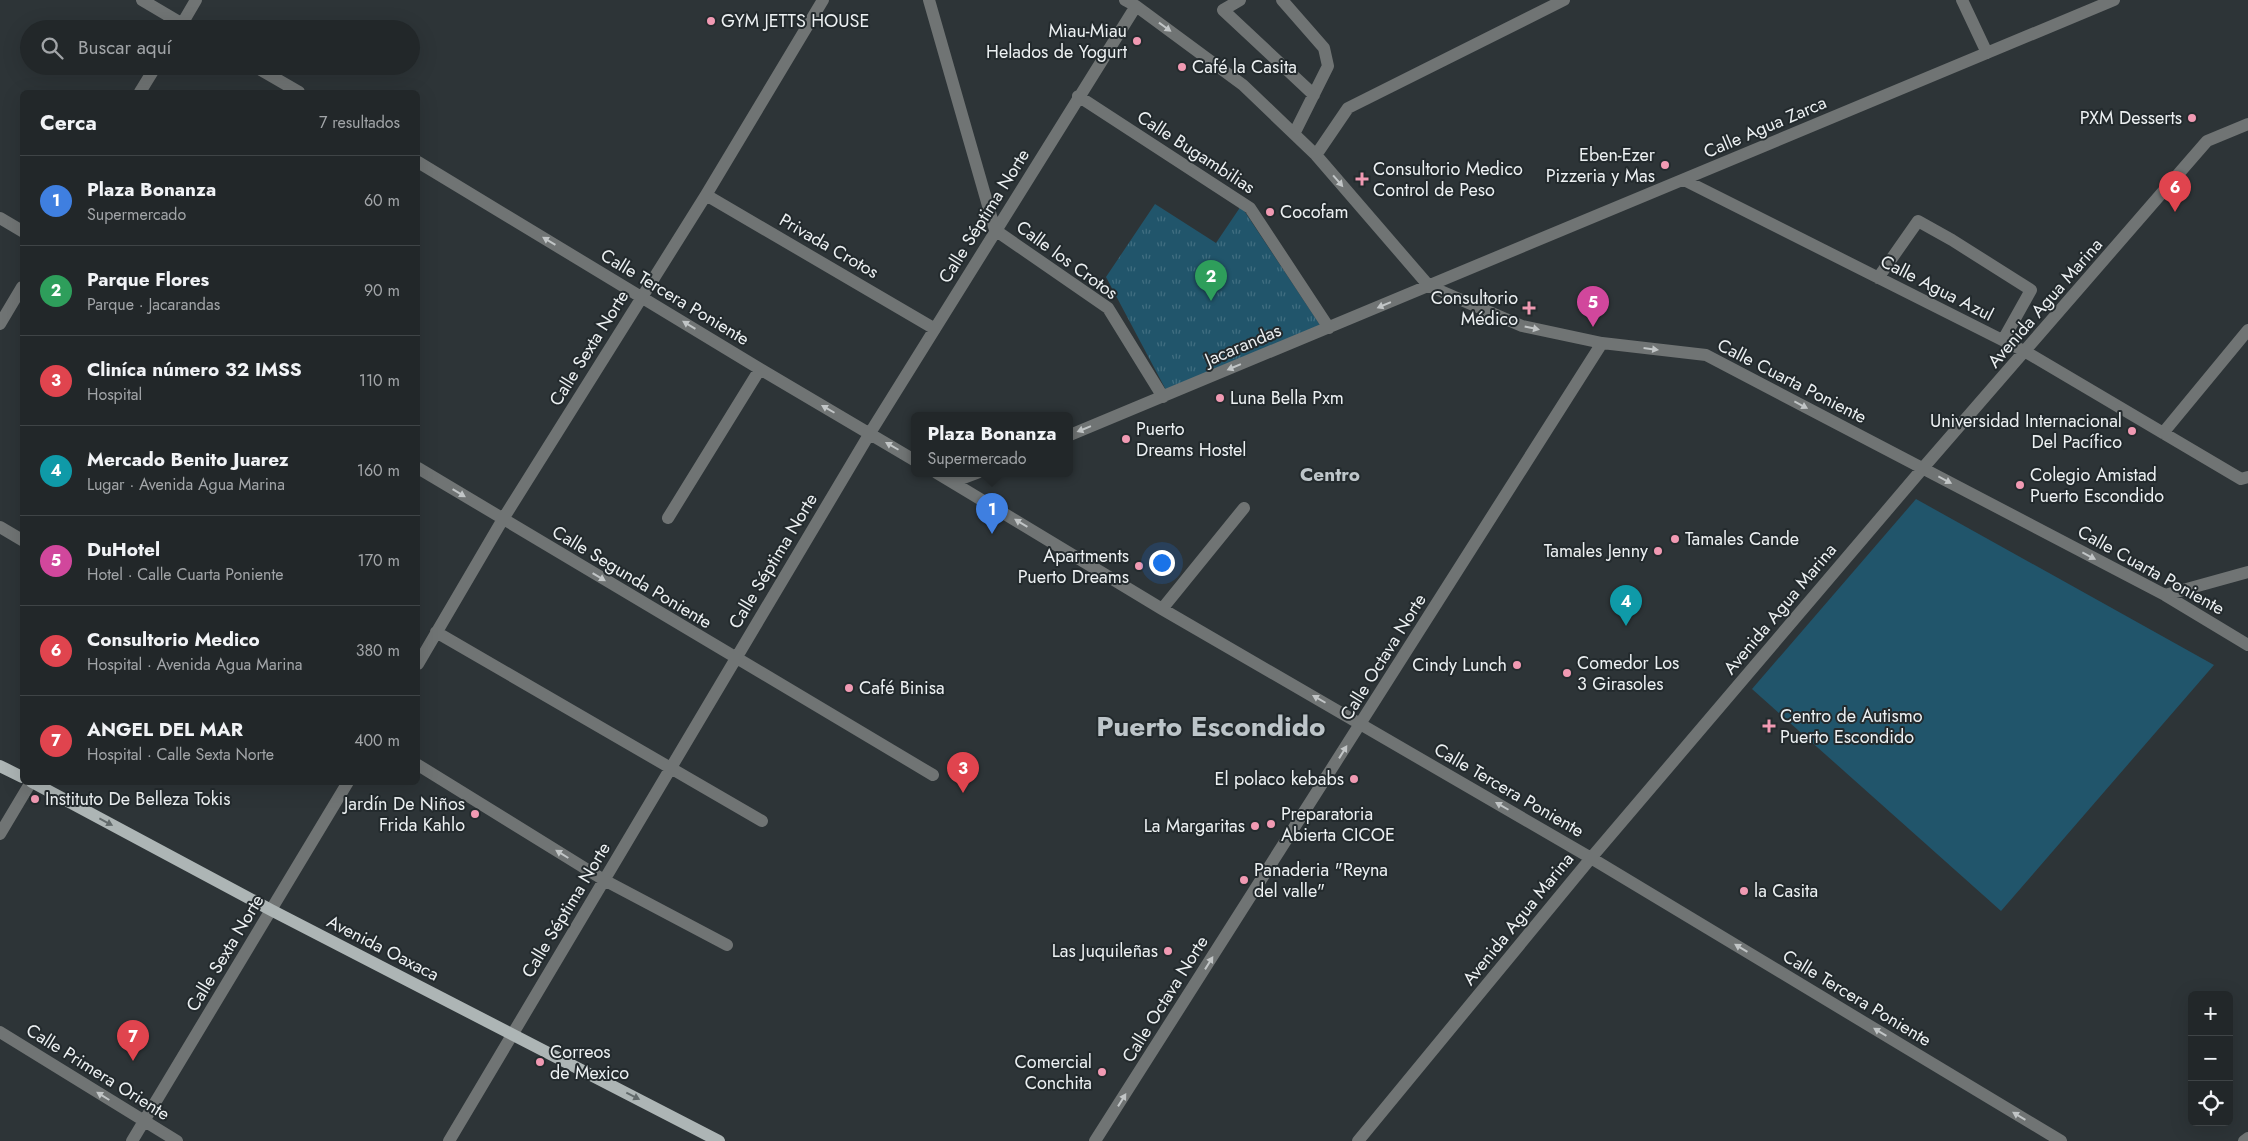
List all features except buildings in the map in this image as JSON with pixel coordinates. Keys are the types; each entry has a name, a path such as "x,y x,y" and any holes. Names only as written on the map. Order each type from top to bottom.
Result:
{"main road":[{"path":"0,766 20,777"},
{"name":"Avenida Oaxaca","path":"38,785 271,910 719,1141"}],"street":[{"path":"142,0 173,20"},
{"path":"187,20 196,0"},
{"name":"Calle Sexta Norte","path":"420,660 503,519 706,195 823,0"},
{"path":"929,0 995,230"},
{"path":"1240,0 1223,10 1314,95"},
{"path":"1282,0 1324,48 1328,66 1294,134"},
{"path":"1316,155 1348,108 1564,0"},
{"path":"1962,0 1986,52"},
{"name":"Calle Agua Zarca","path":"1429,286 2114,0"},
{"name":"Calle Séptima Norte","path":"449,1141 870,433 1078,96 1130,3"},
{"name":"Calle Cuarta Poniente","path":"1130,3 1243,85 1316,155 1429,286 1522,326 1602,343 1706,356 2165,595 2248,645"},
{"path":"141,90 150,75"},
{"path":"270,75 296,90"},
{"name":"Calle Bugambilias","path":"1078,96 1250,208 1329,328"},
{"name":"Avenida Agua Marina","path":"1358,1141 1591,858 1923,468 2026,352 2207,141 2248,124"},
{"name":"Calle Tercera Poniente","path":"420,163 911,458"},
{"name":"Calle Agua Azul","path":"1684,180 2026,352 2241,479 2248,477"},
{"name":"Privada Crotos","path":"706,195 935,328"},
{"path":"0,218 20,230"},
{"path":"1878,278 1918,221 1952,240 2031,290 2003,340"},
{"name":"Calle los Crotos","path":"995,230 1108,308 1163,397"},
{"name":"Jacarandas","path":"1073,434 1429,286"},
{"path":"0,324 20,290"},
{"path":"2163,433 2248,330"},
{"name":"Calle Octava Norte","path":"1095,1141 1602,343"},
{"path":"668,518 760,369"},
{"name":"Calle Segunda Poniente","path":"420,469 932,775"},
{"name":"Calle Tercera Poniente","path":"944,477 1162,609 1591,858 2061,1141"},
{"path":"953,482 966,477"},
{"path":"1162,609 1244,508"},
{"path":"0,527 20,539"},
{"path":"2165,595 2248,572"},
{"path":"436,632 671,770 762,821"},
{"path":"420,766 604,880 727,945"},
{"path":"0,834 30,785"},
{"name":"Calle Sexta Norte","path":"132,1141 346,785"},
{"name":"Calle Primera Oriente","path":"0,1032 177,1141"},
{"path":"2244,1141 2248,1138"}],"green space":[{"path":"1155,204 1216,243 1241,206 1320,325 1166,390 1106,277"},
{"path":"1916,499 2214,665 2001,911 1752,689"}],"place":[{"name":"GYM JETTS HOUSE","path":"711,21"},
{"name":"Miau-Miau Helados de Yogurt","path":"1137,41"},
{"name":"Café la Casita","path":"1182,67"},
{"name":"PXM Desserts","path":"2192,118"},
{"name":"Eben-Ezer Pizzeria y Mas","path":"1665,165"},
{"name":"Consultorio Medico Control de Peso","path":"1362,179"},
{"name":"Cocofam","path":"1270,212"},
{"name":"Consultorio Medico","path":"2175,212"},
{"name":"Parque Flores","path":"1211,301"},
{"name":"Consultorio Médico","path":"1529,308"},
{"name":"DuHotel","path":"1593,327"},
{"name":"Luna Bella Pxm","path":"1220,398"},
{"name":"Universidad Internacional Del Pacífico","path":"2132,431"},
{"name":"Puerto Dreams Hostel","path":"1126,439"},
{"name":"Colegio Amistad Puerto Escondido","path":"2020,485"},
{"name":"Plaza Bonanza","path":"992,534"},
{"name":"Tamales Cande","path":"1675,539"},
{"name":"Tamales Jenny","path":"1658,551"},
{"name":"Apartments Puerto Dreams","path":"1139,566"},
{"name":"Mercado Benito Juarez","path":"1626,626"},
{"name":"Cindy Lunch","path":"1517,665"},
{"name":"Comedor Los 3 Girasoles","path":"1567,673"},
{"name":"Café Binisa","path":"849,688"},
{"name":"Centro de Autismo Puerto Escondido","path":"1769,726"},
{"name":"El polaco kebabs","path":"1354,779"},
{"name":"Cliníca número 32 IMSS","path":"963,793"},
{"name":"Instituto De Belleza Tokis","path":"35,799"},
{"name":"Jardín De Niños Frida Kahlo","path":"475,814"},
{"name":"Preparatoria Abierta CICOE","path":"1271,824"},
{"name":"La Margaritas","path":"1255,826"},
{"name":"Panaderia \"Reyna del valle\"","path":"1244,880"},
{"name":"la Casita","path":"1744,891"},
{"name":"Las Juquileñas","path":"1168,951"},
{"name":"ANGEL DEL MAR","path":"133,1061"},
{"name":"Correos de Mexico","path":"540,1062"},
{"name":"Comercial Conchita","path":"1102,1072"}],"district":[{"name":"Centro","path":"1330,474"},
{"name":"Puerto Escondido","path":"1211,726"}]}
